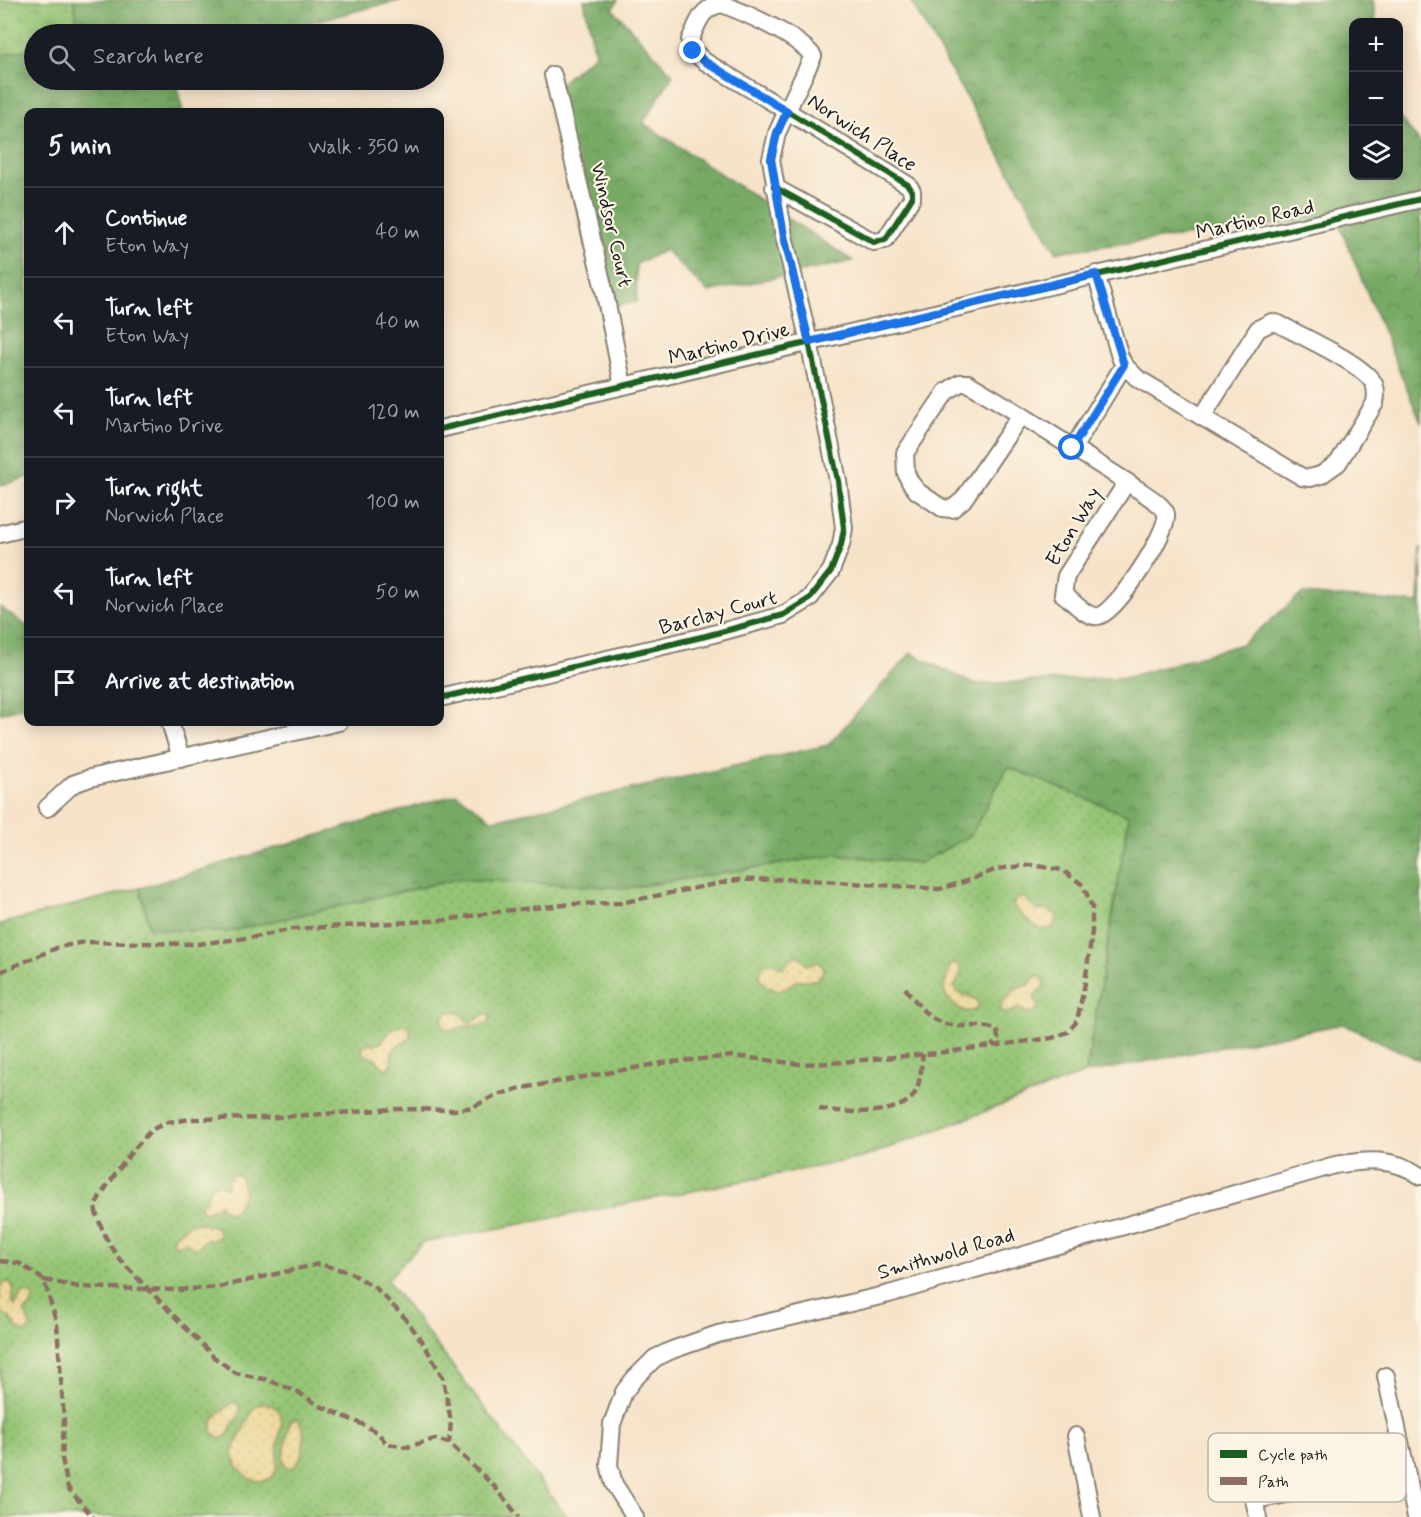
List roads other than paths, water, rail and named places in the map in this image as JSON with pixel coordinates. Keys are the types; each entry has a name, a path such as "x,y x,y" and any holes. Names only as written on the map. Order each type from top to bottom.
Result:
{"street":[{"name":"Norwich Place","path":"774,187 874,242 885,240 912,198 912,191 908,185 787,111 704,61 693,51 690,40 701,16 712,6 722,4 745,13 805,46 813,56 787,111 777,133 771,159 774,187 809,342"},
{"name":"Windsor Court","path":"553,75 623,386"},
{"name":"Martino Road","path":"1096,274 1421,198"},
{"name":"Martino Drive","path":"444,428 1096,274"},
{"path":"1096,274 1124,365 1137,378 1202,417 1302,477 1321,476 1338,463 1375,403 1377,392 1373,383 1361,370 1272,322 1258,329 1202,417"},
{"name":"Barclay Court","path":"444,697 761,621 783,615 809,599 831,570 841,545 844,528 838,481 809,342"},
{"path":"1072,448 1124,365"},
{"name":"Eton Way","path":"1021,415 963,500 952,509 942,508 917,491 906,472 905,453 946,392 960,383 968,383 1021,415 1127,482 1164,508 1167,516 1162,533 1126,590 1110,610 1098,616 1089,615 1063,594 1066,576 1127,482"},
{"path":"0,534 24,528"},
{"path":"171,726 181,758"},
{"path":"47,808 74,784 90,778 321,726"},
{"name":"Smithwold Road","path":"635,1517 614,1484 609,1465 612,1424 624,1392 634,1379 655,1358 672,1350 718,1334 900,1291 1335,1165 1370,1160 1395,1164 1421,1176"},
{"path":"1386,1376 1398,1433"},
{"path":"1076,1436 1092,1517"},
{"path":"1406,1471 1416,1517"},
{"path":"1255,1502 1258,1517"}]}
